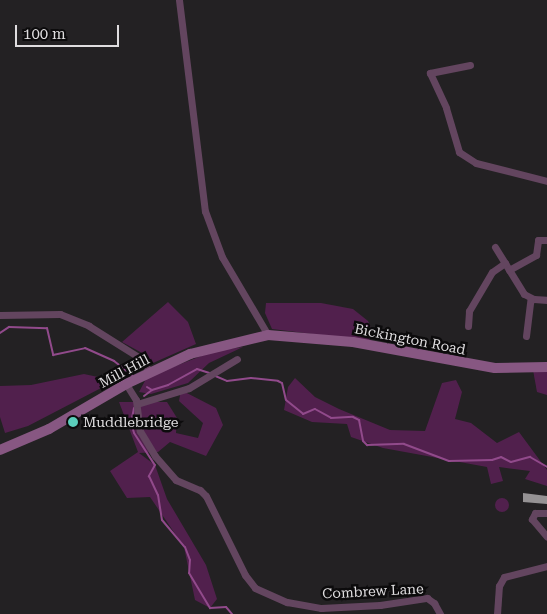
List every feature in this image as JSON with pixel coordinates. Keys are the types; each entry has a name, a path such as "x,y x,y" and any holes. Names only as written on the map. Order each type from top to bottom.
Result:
{"main road":[{"name":"Bickington Road","path":"268,335 338,340 495,368 547,367"},
{"name":"Mill Hill","path":"0,450 49,429 126,384 190,354 268,335"}],"street":[{"path":"179,0 205,211 222,257 268,335"},
{"path":"470,65 430,73 446,108 459,152 476,163 547,181"},
{"path":"509,270 536,255 538,240 547,240"},
{"path":"495,248 524,294 531,298 547,300"},
{"path":"468,326 469,311 492,272 505,263"},
{"path":"526,336 531,298"},
{"path":"0,315 60,314 89,326 140,358 150,372"},
{"path":"137,404 204,380 237,359"},
{"name":"Combrew Lane","path":"126,384 137,404 140,431 155,456 176,480 204,492 244,575 255,588 287,602 321,608 380,605 427,598 434,603 440,614"},
{"path":"547,513 535,514 532,519 547,537"},
{"path":"497,614 499,586 504,577 547,566"}],"shaded area":[{"path":"168,302 188,322 196,344 153,363 144,354 122,342"},
{"path":"266,303 321,303 353,309 368,321 372,331 369,341 272,329 265,313"},
{"path":"243,347 209,363 188,383 151,394 139,392 147,377 214,351"},
{"path":"533,370 547,371 547,395 537,392"},
{"path":"84,374 98,377 103,387 28,426 5,433 0,417 0,386 31,385"},
{"path":"295,378 315,397 390,430 425,431 442,383 456,380 462,392 455,419 471,423 497,443 519,432 547,470 547,486 525,479 530,471 499,467 503,481 491,484 487,467 383,448 351,437 347,424 312,422 284,410 288,387"},
{"path":"181,390 216,408 223,425 206,456 170,442 158,452 139,453 155,465 167,499 206,565 217,599 210,608 195,600 184,547 150,497 127,498 110,471 138,452 119,402 167,402 177,418 176,433 198,438 203,423 179,401"},
{"path":"499,498 505,498 509,505 505,512 499,512 495,508 495,502"}],"building":[{"path":"523,493 547,496 547,504 523,502"}],"waterway":[{"path":"0,333 9,327 47,328 53,355 85,348 114,361 132,375"},
{"path":"147,387 152,390 168,385 197,369 209,373"},
{"path":"213,375 227,381 251,378 278,381 282,383 286,400 303,414 315,409 331,418 353,417 359,420 363,441 367,445 404,444 449,461 492,460 501,457 511,462 530,457 547,467"},
{"path":"144,396 152,390"},
{"path":"134,408 131,423 134,433 155,465 149,476 158,495 162,520 185,547 190,560 189,573 210,608 226,607 232,614"}],"place":[{"name":"Muddlebridge","path":"73,422"}]}
